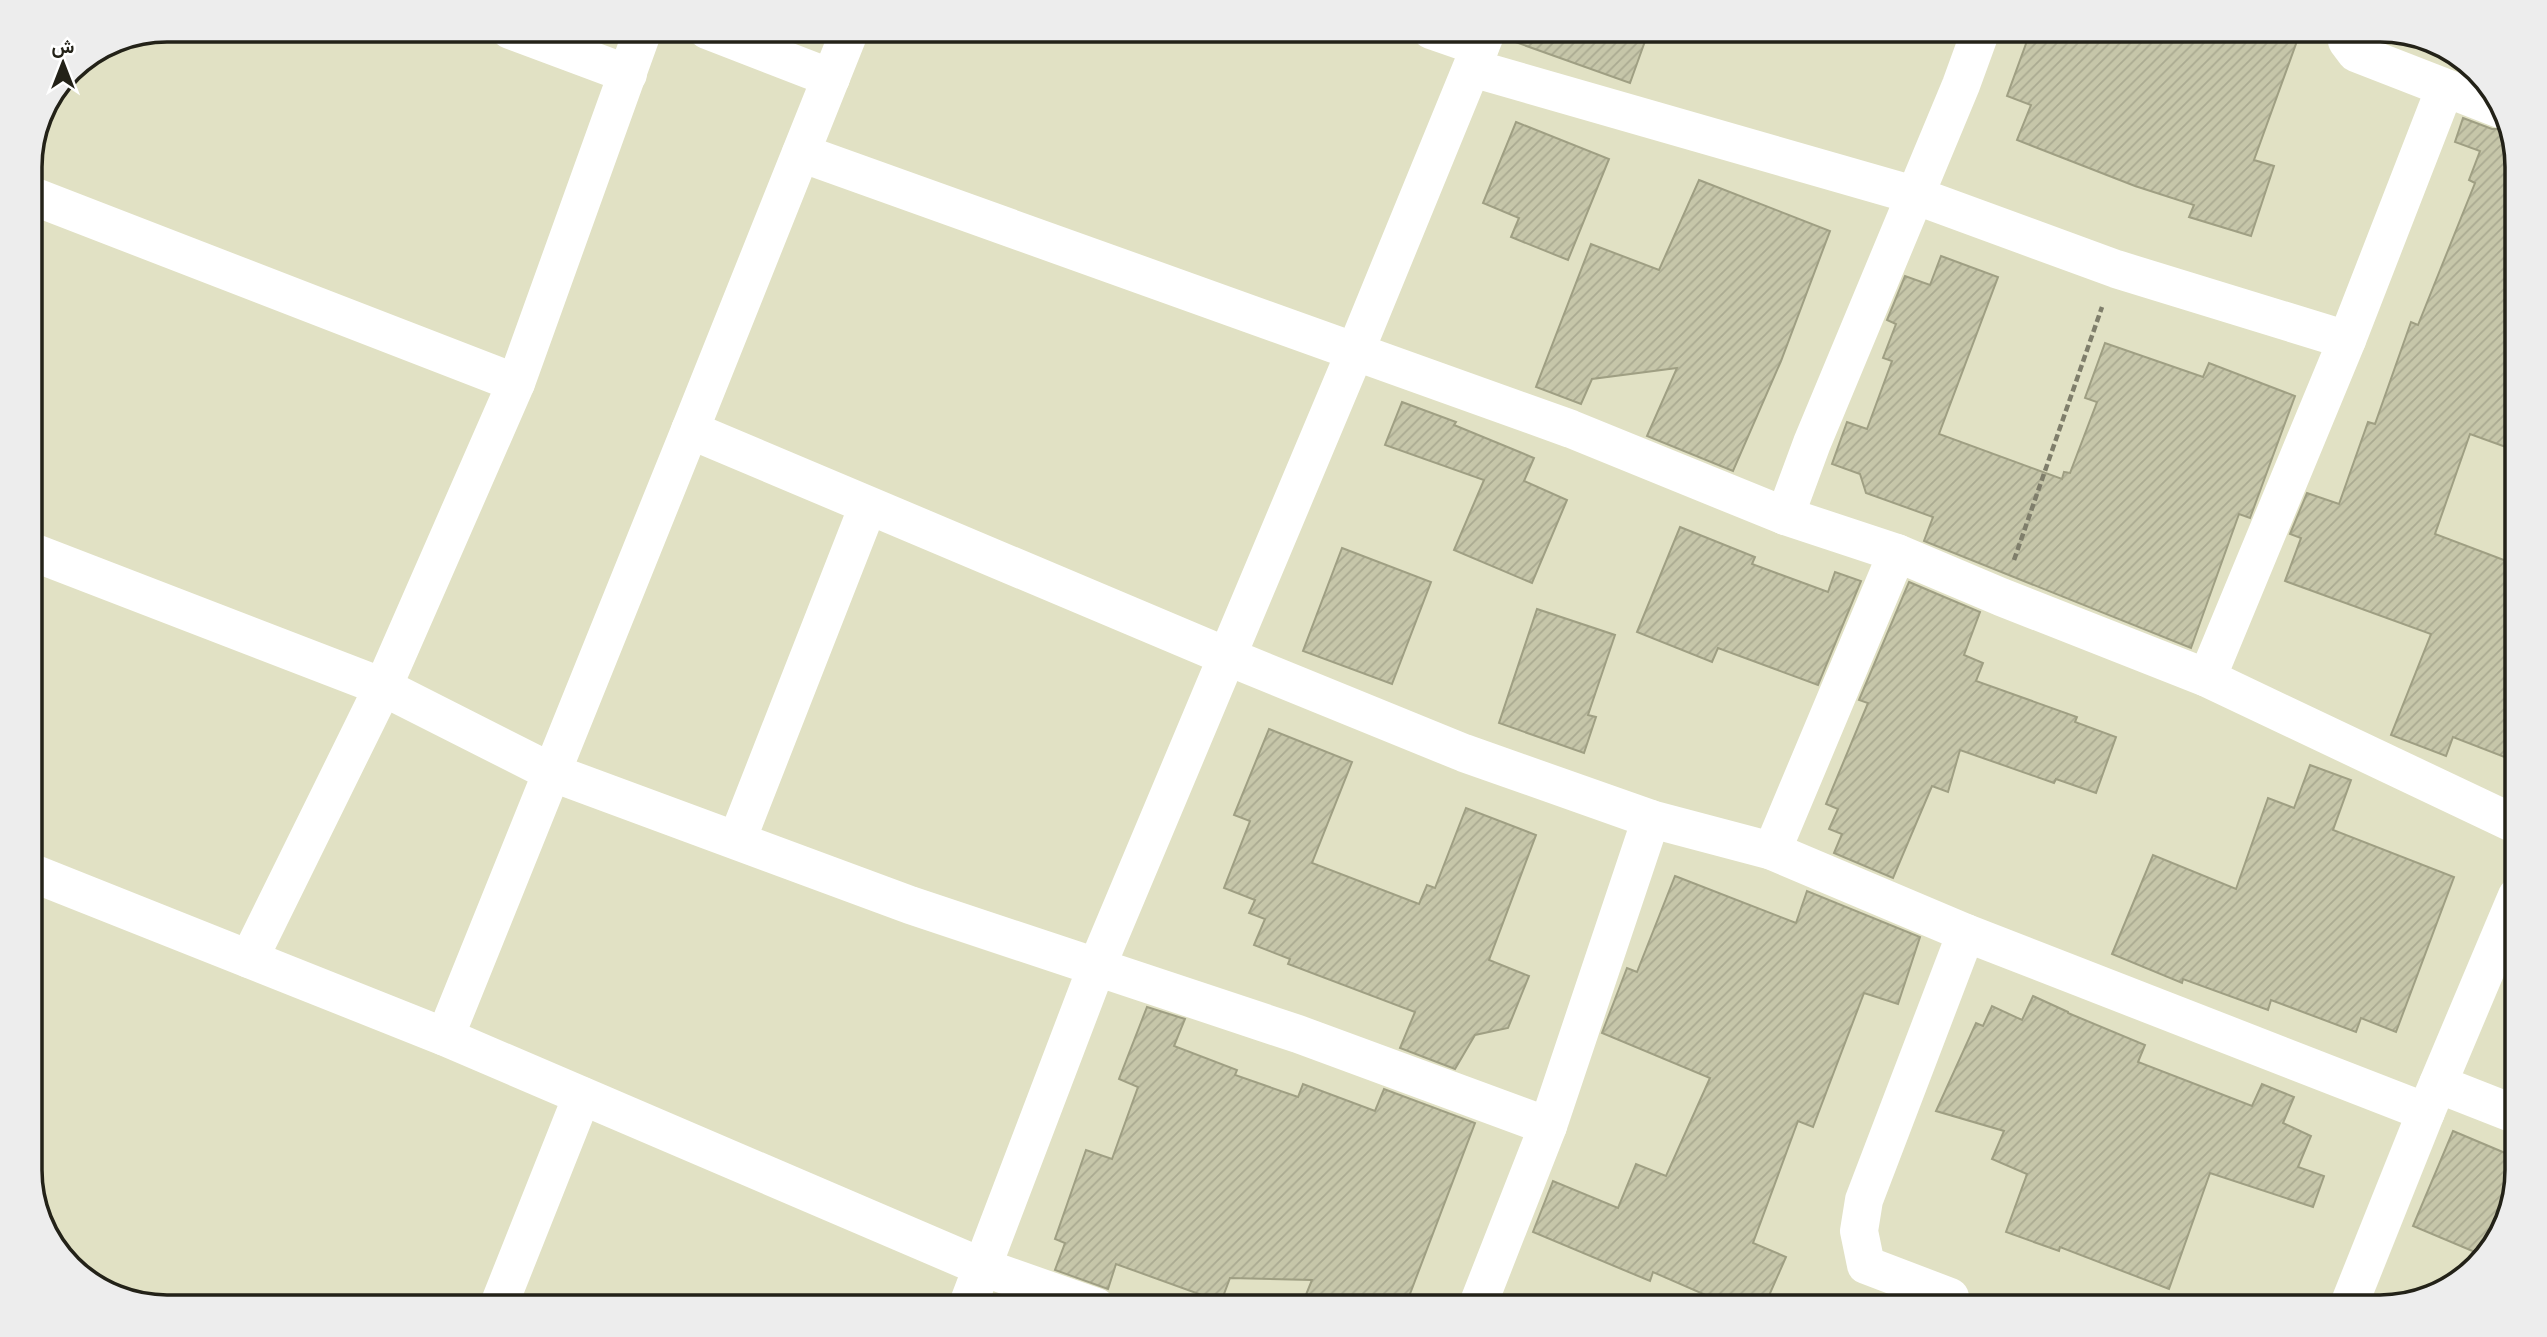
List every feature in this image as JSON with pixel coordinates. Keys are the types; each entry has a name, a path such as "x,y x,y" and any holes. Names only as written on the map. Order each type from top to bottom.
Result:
{"street":[{"path":"542,42 628,74"},
{"path":"249,959 383,687 516,383 639,42"},
{"path":"738,42 831,78"},
{"path":"445,1037 845,42"},
{"path":"1785,516 1812,443 1977,42"},
{"path":"2348,42 2356,53 2488,104"},
{"path":"972,1295 1097,965 1480,48 1914,195 2116,269 2347,340"},
{"path":"2207,678 2347,340 2445,88"},
{"path":"801,153 1571,429 1785,516 1896,553 2207,678 2505,819"},
{"path":"42,200 516,383"},
{"path":"690,430 1226,656 1464,753 1651,819 1772,851 1966,933 2432,1098 2505,1113"},
{"path":"737,840 868,506"},
{"path":"1772,851 1896,553"},
{"path":"42,556 383,687 553,773 910,905 1298,1034 1548,1126"},
{"path":"1482,1295 1548,1126 1651,819"},
{"path":"42,877 445,1037 982,1267 1062,1295"},
{"path":"2353,1295 2505,925"},
{"path":"1936,1295 1866,1265 1859,1231 1864,1200 1966,933"},
{"path":"503,1295 582,1096"}],"path":[{"path":"2001,597 2116,269"}],"building":[{"path":"1515,42 1645,42 1630,83"},
{"path":"2027,42 2297,42 2254,160 2274,166 2251,236 2189,217 2194,205 2135,186 2017,140 2031,105 2007,96"},
{"path":"2463,118 2499,129 2503,143 2505,447 2470,434 2435,534 2505,560 2505,757 2453,737 2446,756 2391,735 2431,634 2285,581 2301,538 2290,534 2307,493 2339,504 2368,422 2375,424 2411,322 2418,325 2475,183 2469,180 2480,151 2455,142"},
{"path":"1516,122 1609,159 1568,260 1511,237 1519,218 1483,203"},
{"path":"1699,180 1830,231 1781,361 1733,471 1647,436 1677,368 1592,379 1581,404 1536,387 1591,244 1659,270"},
{"path":"1941,256 1998,277 1939,434 2062,479 2064,472 2070,473 2097,402 2085,398 2105,343 2203,377 2209,363 2295,396 2250,518 2239,514 2191,648 1924,541 1933,517 1866,493 1860,474 1832,464 1847,422 1867,429 1892,361 1883,358 1896,324 1887,320 1905,276 1930,285"},
{"path":"1402,402 1456,422 1454,425 1534,458 1524,481 1567,500 1532,583 1454,550 1484,480 1385,445"},
{"path":"1680,527 1755,557 1752,564 1828,592 1835,572 1861,581 1818,685 1718,648 1712,662 1637,632"},
{"path":"1342,548 1431,582 1392,684 1303,651"},
{"path":"1909,582 1980,612 1964,655 1983,663 1976,681 2077,717 2075,722 2116,737 2096,793 2056,779 2054,783 1960,750 1948,792 1932,786 1893,878 1834,853 1842,834 1829,829 1838,809 1826,804 1868,703 1859,700"},
{"path":"1537,609 1615,635 1588,715 1596,717 1584,753 1499,723"},
{"path":"1269,729 1352,762 1312,863 1419,904 1427,885 1435,888 1466,808 1536,835 1489,960 1529,976 1508,1028 1475,1035 1455,1069 1400,1048 1415,1012 1288,964 1290,959 1254,945 1265,919 1249,913 1255,900 1224,888 1250,821 1234,815"},
{"path":"2310,765 2351,780 2333,830 2454,877 2396,1032 2361,1018 2356,1032 2271,1000 2268,1010 2183,979 2182,983 2112,954 2153,855 2236,889 2268,798 2294,808"},
{"path":"1675,876 1796,923 1807,891 1920,937 1898,1004 1864,993 1813,1127 1798,1121 1753,1243 1786,1257 1769,1295 1706,1295 1653,1272 1650,1281 1533,1232 1553,1181 1618,1208 1636,1164 1666,1176 1710,1078 1602,1033 1627,968 1637,972"},
{"path":"2033,996 2145,1045 2138,1062 2252,1106 2262,1084 2294,1097 2283,1123 2311,1136 2298,1167 2324,1176 2313,1207 2210,1173 2169,1289 2060,1247 2059,1251 2006,1232 2027,1174 1992,1159 2004,1131 1936,1111 1976,1023 1983,1026 1992,1006 2022,1020"},
{"path":"1147,1007 1185,1019 1174,1046 1237,1070 1235,1075 1298,1097 1303,1084 1375,1111 1384,1089 1475,1123 1410,1295 1306,1295 1312,1280 1230,1278 1224,1295 1202,1295 1116,1264 1108,1289 1055,1270 1065,1243 1055,1239 1086,1150 1112,1159 1138,1087 1119,1079"},
{"path":"2453,1131 2505,1153 2503,1194 2492,1225 2474,1252 2413,1226"}]}
